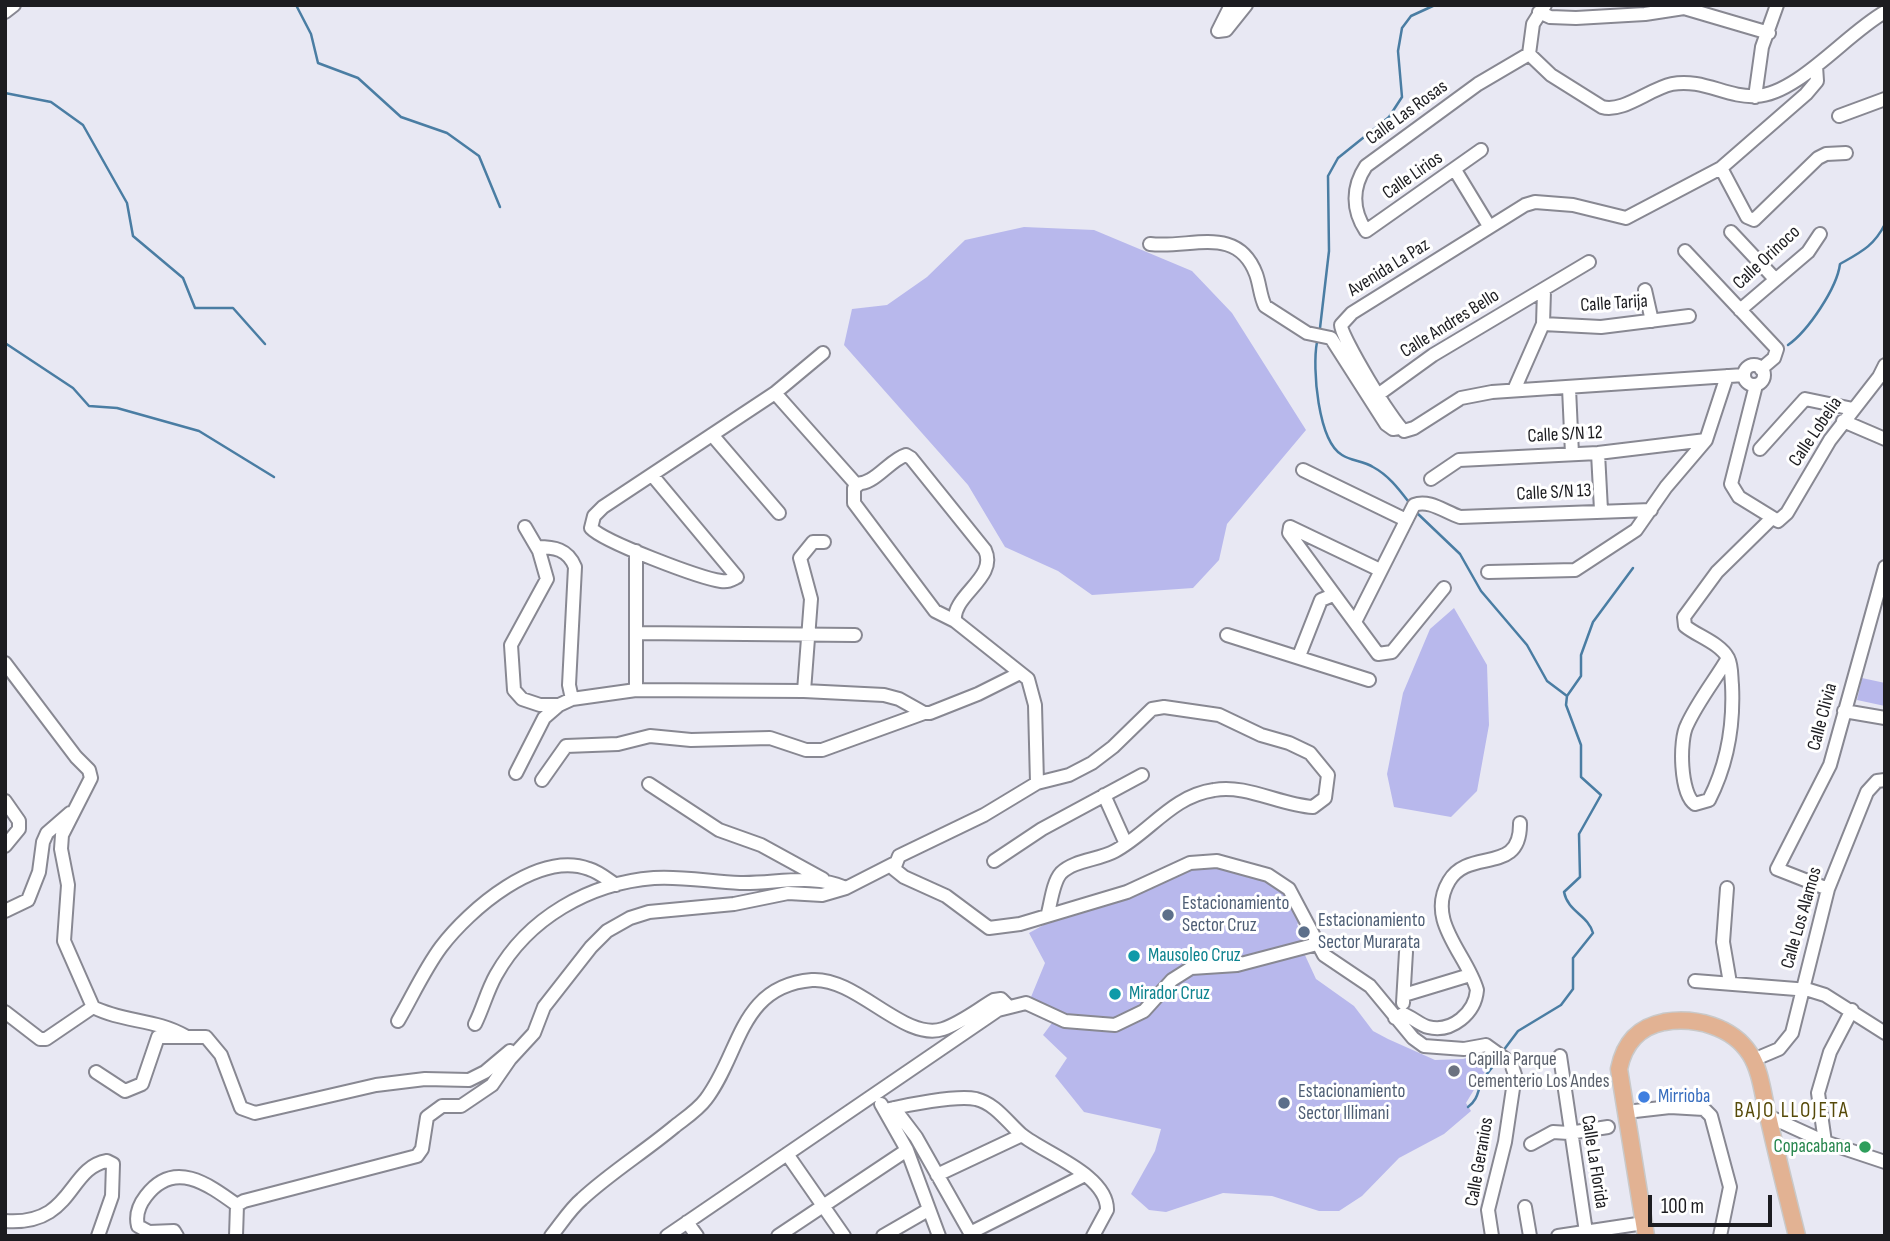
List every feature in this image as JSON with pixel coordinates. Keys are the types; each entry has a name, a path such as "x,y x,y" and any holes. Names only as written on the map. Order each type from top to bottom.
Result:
{"main road":[{"path":"1650,1229 1630,1112 1630,1066 1635,1050 1650,1037 1668,1031 1703,1033 1728,1044 1749,1062 1787,1217 1787,1236"},
{"path":"1787,1217 1797,1236"}],"street":[{"path":"5,12 14,5"},
{"path":"1231,5 1218,31 1226,30 1246,5"},
{"path":"1755,97 1756,73 1777,5"},
{"path":"1769,33 1684,8 1645,14 1576,18 1550,17 1542,9 1533,24 1529,54 1551,75 1606,108 1616,108 1648,92 1677,83 1699,84 1755,97 1785,88 1816,66 1844,40 1883,17"},
{"name":"Calle Las Rosas","path":"1366,232 1355,207 1359,177 1366,166 1478,84 1529,54"},
{"name":"Avenida La Paz","path":"1399,428 1341,333 1345,318 1489,226 1535,202 1573,205 1626,218 1721,168 1814,86 1819,76 1816,66"},
{"path":"1839,116 1885,99"},
{"name":"Calle Lirios","path":"1366,232 1481,150"},
{"path":"1721,168 1747,217 1754,220 1818,158 1846,153"},
{"path":"1455,170 1489,226"},
{"path":"1731,232 1775,279"},
{"name":"Calle Orinoco","path":"1740,310 1808,252 1820,234"},
{"path":"1150,244 1170,247 1216,242 1234,245 1255,272 1265,306 1307,333 1331,338 1386,424 1393,429 1409,431 1461,398 1514,390 1744,375 1751,366 1761,369"},
{"path":"1685,251 1777,349 1774,359 1761,369"},
{"name":"Calle Andres Bello","path":"1379,394 1433,355 1589,262"},
{"path":"1514,390 1542,324 1544,290"},
{"path":"1645,290 1652,321"},
{"name":"Calle Tarija","path":"1542,324 1601,327 1689,316"},
{"path":"652,475 737,577 728,581 710,579 636,551 600,537 591,528 592,522 603,507 775,393 823,353"},
{"name":"Calle Lobelia","path":"1728,658 1719,648 1685,626 1684,617 1717,572 1776,520 1843,421 1875,382 1885,365"},
{"path":"1761,369 1763,377 1756,385 1731,484 1739,496 1776,520"},
{"path":"1744,375 1747,383 1756,385"},
{"path":"1488,572 1583,568 1636,530 1665,488 1706,440 1727,376"},
{"path":"1569,387 1572,454"},
{"path":"775,393 849,478 859,484"},
{"path":"1760,449 1805,399 1853,409"},
{"path":"1843,421 1885,439"},
{"path":"713,436 779,513"},
{"name":"Calle S/N 12","path":"1431,479 1459,460 1598,453 1706,440"},
{"path":"1598,453 1601,510"},
{"path":"955,621 958,606 984,572 987,563 985,550 906,455 853,488 854,503 935,611 955,621 1028,679 1033,693 1037,783"},
{"path":"1303,470 1406,520 1354,622"},
{"name":"Calle S/N 13","path":"1406,520 1413,505 1421,502 1460,517 1651,510"},
{"path":"525,527 537,547 547,579 510,645 512,683 516,694 529,703 559,705"},
{"path":"1380,570 1290,527 1289,533 1378,654 1392,652 1444,588"},
{"path":"804,691 811,599 800,558 813,542 824,542"},
{"path":"537,547 564,551 575,566 569,685 572,699"},
{"path":"636,551 636,690"},
{"name":"Calle Clivia","path":"1828,889 1777,869 1830,765 1844,710 1881,601 1885,567"},
{"path":"1299,656 1321,600 1333,595"},
{"path":"636,633 855,635"},
{"path":"1227,635 1369,680"},
{"path":"1728,658 1733,715 1728,750 1709,800 1695,804 1686,794 1684,779 1685,726 1728,658"},
{"path":"5,663 76,757 89,770 91,778 62,835 61,849 68,884 64,941 93,1007 119,1017 163,1025 185,1036"},
{"path":"542,780 566,746 618,744 650,736 691,740 771,738 806,750 822,750 960,702 1020,673"},
{"path":"516,773 544,718 559,705 572,699 636,690 804,691 884,695 899,699 924,713"},
{"path":"237,1205 386,1161 417,1156 422,1149 427,1117 434,1110 470,1101 492,1085 534,1033 544,1007 591,947 607,931 630,918 649,912 743,903 788,893 822,895 846,888 893,864 899,856 984,815 1037,783 1069,775 1092,763 1113,747 1152,709 1164,707 1219,715 1261,735 1289,743 1310,753 1328,775 1325,798 1313,807 1278,802 1236,789 1216,789 1166,810 1126,844 1064,870 1058,878 1048,913"},
{"path":"1844,710 1885,718"},
{"path":"995,861 1042,829 1142,775"},
{"name":"Calle Los Alamos","path":"1749,1062 1779,1049 1792,1033 1828,889 1867,792 1877,781 1885,780"},
{"path":"649,784 719,831 761,845 826,881 846,888"},
{"path":"1104,795 1126,844"},
{"path":"5,801 19,821 19,829 5,846"},
{"path":"5,911 28,900 39,872 43,842 47,833 75,808"},
{"path":"893,864 896,872 946,896 989,928 1020,924 1048,913 1148,885 1190,863 1217,861 1268,875 1289,889 1324,955 1370,986 1399,1016 1425,1027 1439,1029 1460,1021 1477,995 1470,975 1447,931 1442,915 1442,896 1451,877 1459,871 1501,857 1514,849 1520,836 1520,823"},
{"path":"398,1021 442,946 471,913 503,890 540,871 564,866 587,867 616,885"},
{"path":"475,1024 497,972 528,934 572,901 616,885 656,878 745,883 784,879 826,881"},
{"path":"1727,888 1723,942 1730,983"},
{"path":"667,1236 999,1010 1026,1003 1065,1021 1115,1026 1144,1011 1172,980 1191,968 1237,965 1317,944"},
{"path":"1399,1016 1404,995 1406,952"},
{"path":"1404,995 1470,975"},
{"path":"551,1236 580,1200 705,1101 724,1068 743,1023 774,991 791,984 823,980 864,997 913,1026 933,1031 956,1023 994,1000 1001,999 1009,1006"},
{"path":"1695,981 1825,995 1885,1033"},
{"path":"5,1012 40,1039 46,1039 93,1007"},
{"path":"1825,1142 1818,1093 1830,1052 1852,1010"},
{"name":"Calle Geranios","path":"1399,1016 1424,1046 1464,1049 1486,1045 1511,1063 1515,1075 1505,1142 1488,1210 1492,1236"},
{"path":"96,1072 125,1091 137,1089 142,1084 158,1037 206,1037 211,1040 229,1072 241,1108 255,1113 376,1085 425,1079 469,1080 485,1072 526,1042"},
{"name":"Calle La Florida","path":"1560,1056 1578,1234"},
{"path":"875,1095 890,1109 937,1175 971,1234 1085,1175"},
{"path":"890,1109 971,1098 980,1100 1022,1135 1085,1175 1108,1203 1104,1219 1093,1236"},
{"path":"1630,1112 1670,1107 1704,1109 1711,1115 1730,1187 1720,1236"},
{"path":"890,1109 939,1236"},
{"path":"1763,1117 1885,1162"},
{"path":"1531,1144 1553,1132 1569,1133 1608,1127"},
{"path":"937,1175 1022,1135"},
{"path":"778,1236 907,1150"},
{"path":"787,1154 844,1236"},
{"path":"5,1221 27,1222 44,1216 91,1169 107,1161 113,1164 114,1185 98,1236"},
{"path":"177,1236 174,1231 149,1233 138,1226 136,1220 143,1199 163,1181 173,1176 193,1178 206,1183 237,1205"},
{"path":"236,1236 237,1205"},
{"path":"1525,1207 1530,1236"},
{"path":"883,1236 928,1210"},
{"path":"687,1222 697,1236"},
{"path":"1558,1236 1650,1229"}],"shaded area":[{"path":"1024,227 1094,230 1192,271 1232,313 1306,430 1227,524 1219,560 1193,588 1092,595 1058,571 1005,547 968,485 844,345 852,309 887,305 927,277 965,240"},
{"path":"1454,608 1487,665 1489,725 1477,791 1451,817 1394,807 1387,774 1403,693 1430,629"},
{"path":"1862,678 1885,683 1885,706 1857,700"},
{"path":"1201,865 1246,870 1279,884 1287,891 1303,921 1297,924 1304,942 1243,959 1184,964 1143,1004 1121,1016 1107,1019 1066,1015 1031,997 1045,963 1029,933 1060,916 1142,893 1178,872"},
{"path":"1304,953 1316,979 1354,1006 1373,1031 1435,1060 1463,1059 1489,1052 1493,1058 1466,1103 1471,1111 1444,1134 1399,1158 1362,1196 1339,1211 1319,1211 1272,1196 1223,1193 1166,1212 1149,1210 1131,1194 1155,1151 1161,1129 1084,1112 1055,1076 1067,1058 1043,1035 1052,1023 1092,1030 1117,1029 1141,1019 1173,988 1191,976 1223,966"}],"waterway":[{"path":"296,5 311,34 318,63 358,78 401,117 447,133 479,156 500,207"},
{"path":"1320,328 1329,251 1328,176 1338,158 1389,117 1402,97 1398,51 1402,28 1411,16 1435,5"},
{"path":"5,93 51,102 83,125 127,203 133,236 183,278 195,308 233,308 265,344"},
{"path":"1788,345 1804,330 1820,308 1833,285 1840,264 1861,252 1881,232 1885,224"},
{"path":"1317,342 1316,385 1327,435 1342,455 1378,470 1408,501"},
{"path":"5,343 73,388 89,406 117,408 199,431 274,477"},
{"path":"1417,513 1460,554 1481,591 1527,645 1547,681 1567,696"},
{"path":"1503,1051 1518,1031 1561,1005 1573,989 1573,958 1593,933 1587,922 1566,899 1564,892 1580,877 1579,834 1601,795 1581,777 1581,745 1566,705 1567,696 1581,676 1581,655 1593,622 1633,568"},
{"path":"1468,1107 1475,1100 1482,1082 1498,1059"}],"place":[{"name":"Estacionamiento Sector Cruz","path":"1168,915"},
{"name":"Estacionamiento Sector Murarata","path":"1304,932"},
{"name":"Mausoleo Cruz","path":"1134,956"},
{"name":"Mirador Cruz","path":"1115,994"},
{"name":"Capilla Parque Cementerio Los Andes","path":"1454,1071"},
{"name":"Mirrioba","path":"1644,1097"},
{"name":"Estacionamiento Sector Illimani","path":"1284,1103"},
{"name":"Copacabana","path":"1865,1147"}],"district":[{"name":"BAJO LLOJETA","path":"1792,1112"}]}
